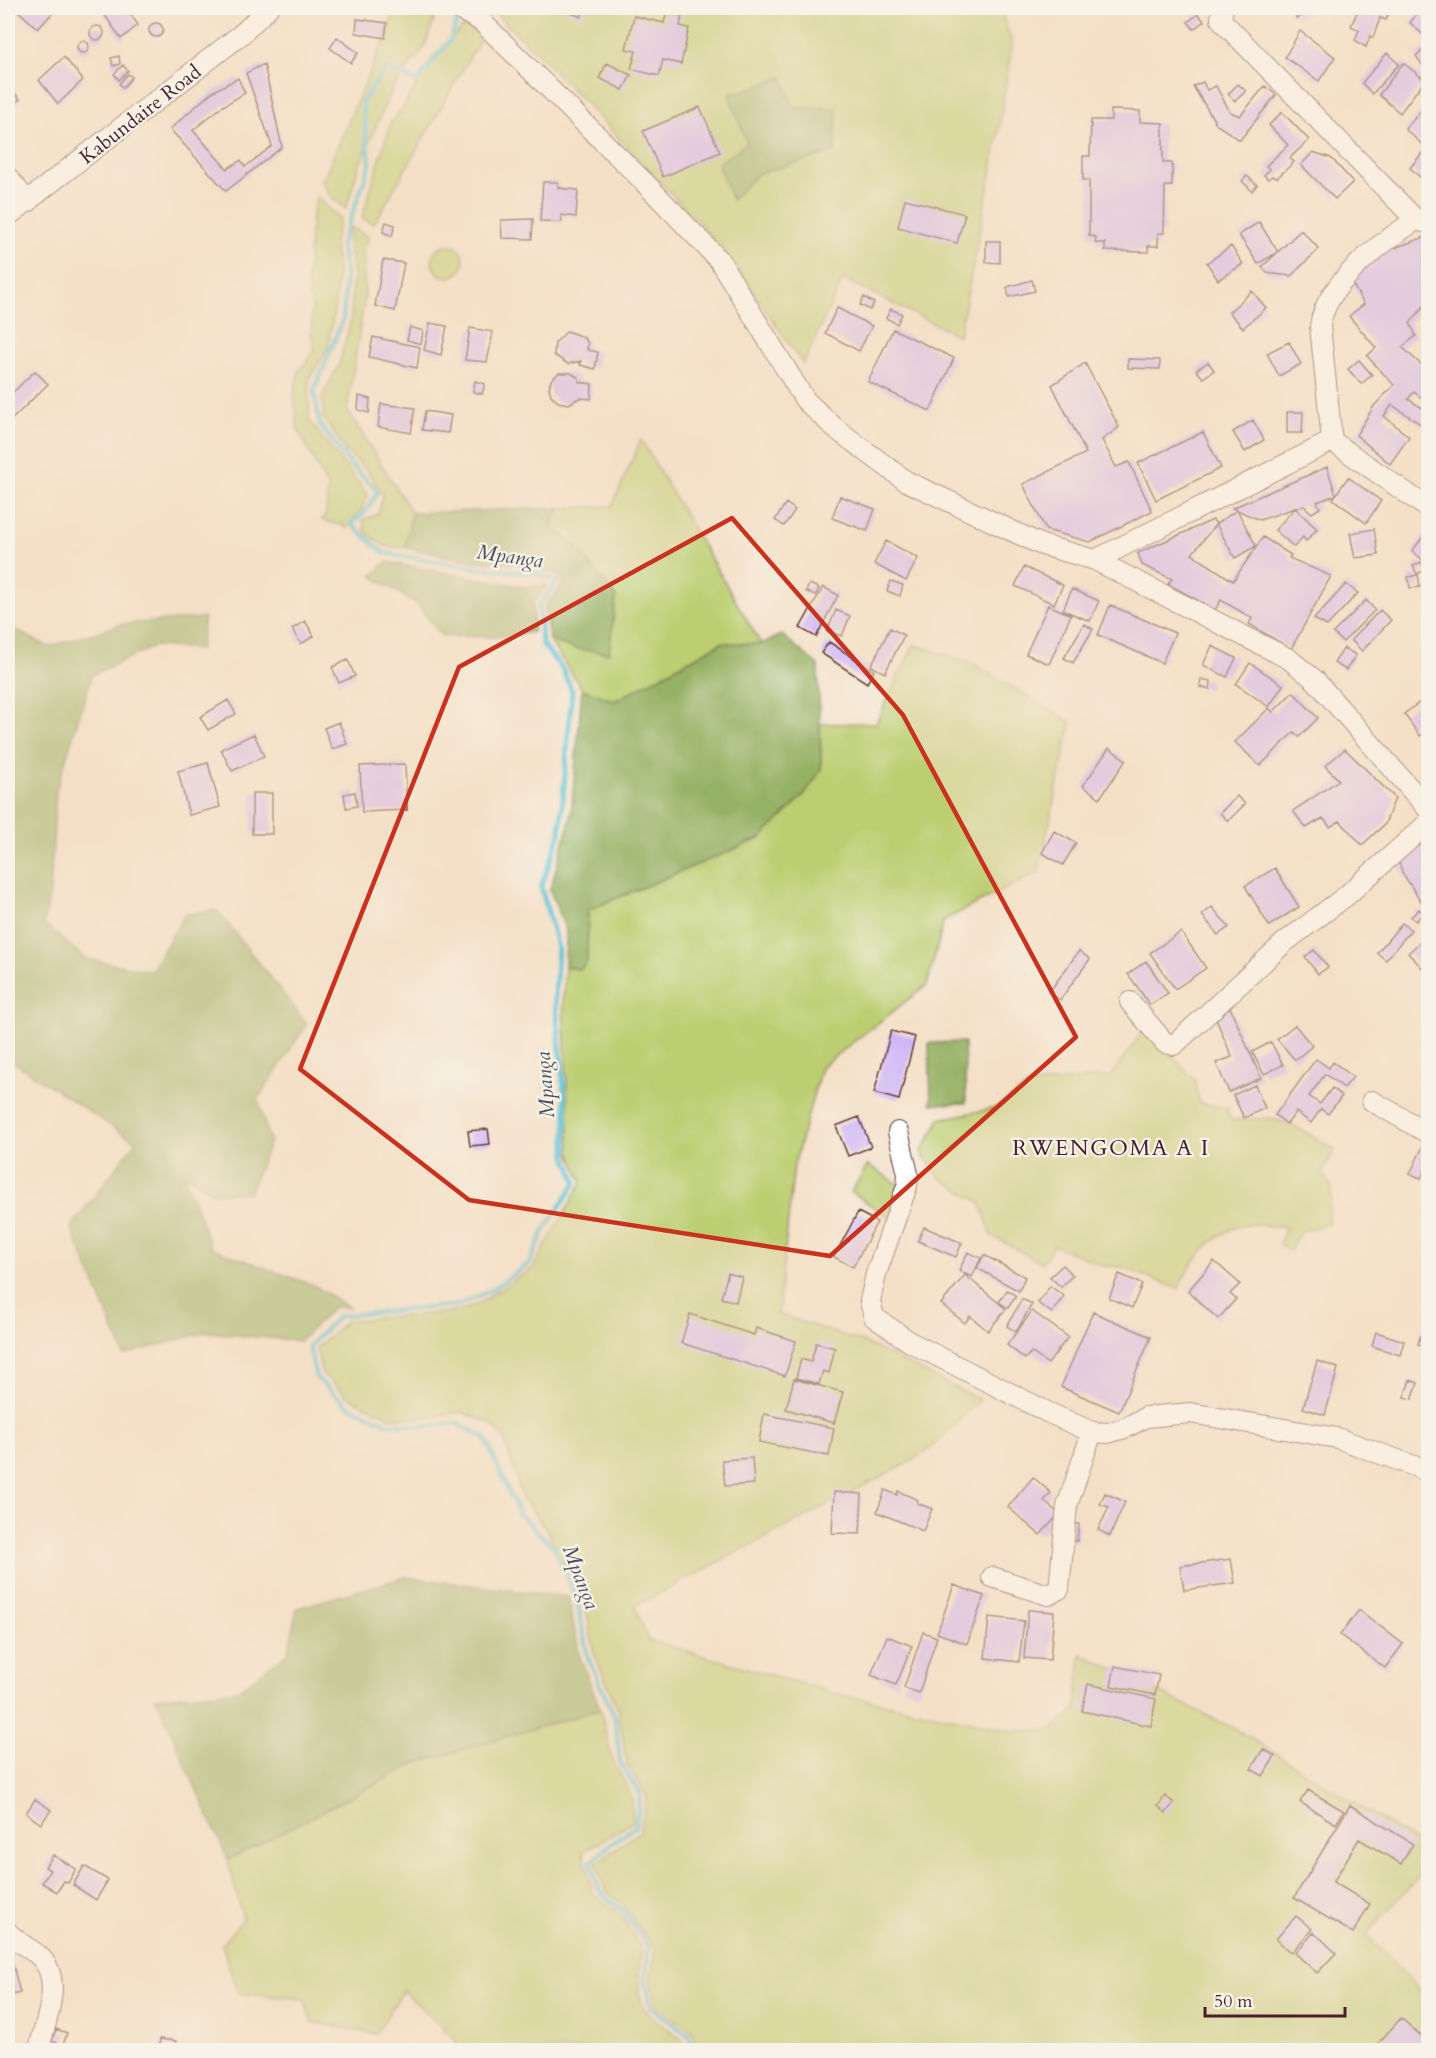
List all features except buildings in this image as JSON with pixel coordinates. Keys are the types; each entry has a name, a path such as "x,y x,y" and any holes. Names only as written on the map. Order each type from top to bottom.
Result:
{"street":[{"name":"Kabundaire Road","path":"8,216 243,33 268,8"},
{"path":"457,8 481,21 643,181 719,260 805,400 836,429 915,486 1042,545 1095,560 1289,659 1305,671 1428,809"},
{"path":"1223,8 1221,19 1225,24 1422,221 1393,234 1356,267 1333,293 1322,311 1320,326 1332,441 1428,508"},
{"path":"8,178 28,202"},
{"path":"1095,560 1332,441"},
{"path":"1130,1002 1165,1043 1174,1045 1285,942 1346,896 1428,823"},
{"path":"1372,1101 1428,1133"},
{"path":"898,1132 908,1174 908,1186 876,1274 870,1301 874,1317 910,1342 1047,1413 1092,1432 1116,1430 1146,1417 1190,1413 1336,1438 1428,1471"},
{"path":"992,1577 1048,1595 1059,1589 1067,1506 1092,1432"},
{"path":"9,1937 39,1956 49,1974 53,1992 39,2050"}],"highlighted area":[{"path":"732,518 903,715 1076,1037 830,1256 469,1200 300,1069 459,667"}],"green space":[{"path":"395,8 438,8 425,47 393,87 358,169 346,209 331,197 322,182 385,38"},
{"path":"490,8 1000,8 1012,43 997,143 959,336 843,279 803,364 734,264 700,224 549,65"},
{"path":"465,25 482,36 374,224 362,218 391,122 403,108 433,57"},
{"path":"783,77 794,108 837,108 835,152 757,174 732,200 718,164 747,143 729,95"},
{"path":"317,197 340,219 334,244 338,270 334,312 327,350 309,379 309,420 368,495 362,509 347,527 322,520 326,514 328,488 297,427 294,394 299,371 315,351 311,333 312,307 307,282 312,214"},
{"path":"351,227 368,237 363,249 365,296 347,410 412,513 405,548 385,546 365,532 363,520 378,514 383,495 369,473 347,452 324,419 322,397 339,365 351,319 353,276 348,239"},
{"path":"448,245 460,249 464,261 460,273 448,277 436,273 432,261 436,249"},
{"path":"641,440 761,644 721,643 615,701 582,689 549,640 576,649 575,545 551,527 560,508 612,506"},
{"path":"560,508 551,527 575,545 616,597 609,653 576,649 549,640 545,606 564,583 561,577 533,565 472,561 405,548 412,513"},
{"path":"386,562 525,587 547,585 533,603 533,632 497,637 442,636 417,604 372,576"},
{"path":"204,618 200,649 155,646 92,675 56,791 50,893 44,924 86,959 151,971 185,914 217,910 307,1024 258,1099 270,1142 249,1193 214,1193 184,1174 211,1248 315,1286 350,1308 334,1307 300,1341 206,1332 124,1355 71,1227 136,1142 15,1063 8,1061 8,626 49,647 122,624"},
{"path":"782,635 818,665 821,770 805,794 761,838 588,910 587,962 580,969 565,967 566,931 550,890 571,817 582,689 615,701 721,643 761,644"},
{"path":"914,645 968,661 1071,722 1039,872 944,920 927,985 821,1067 794,1165 778,1314 863,1342 980,1400 933,1446 913,1460 635,1606 648,1640 834,1693 1014,1731 1051,1730 1076,1709 1081,1654 1239,1731 1428,1849 1428,1867 1366,1934 1428,1999 1428,2050 701,2050 690,2030 656,2007 650,1981 655,1950 623,1905 606,1891 596,1864 640,1831 647,1797 627,1764 618,1710 594,1653 585,1602 547,1530 522,1498 504,1438 490,1423 461,1412 431,1417 392,1418 348,1397 322,1373 316,1348 346,1321 459,1311 478,1304 533,1268 582,1182 570,1153 563,1000 565,967 580,969 587,962 588,910 761,838 821,770 820,724 876,723"},
{"path":"1145,1028 1195,1080 1199,1103 1227,1108 1231,1120 1271,1118 1302,1130 1335,1150 1322,1172 1332,1188 1328,1224 1300,1232 1290,1251 1279,1244 1286,1228 1253,1224 1232,1229 1203,1250 1178,1289 1122,1267 1103,1266 1054,1245 1042,1263 992,1236 980,1202 941,1179 921,1153 940,1119 995,1108 1030,1085 1111,1076"},
{"path":"964,1042 966,1103 931,1104 929,1043"},
{"path":"868,1165 906,1189 889,1217 851,1192"},
{"path":"405,1577 568,1597 580,1657 600,1709 414,1764 228,1860 156,1698 238,1690 288,1653 297,1608"},
{"path":"600,1709 612,1759 632,1796 633,1822 583,1852 593,1894 622,1916 642,1950 639,1992 644,2007 653,2018 681,2039 689,2050 452,2050 456,2040 403,1991 376,2034 312,2022 304,1999 237,1993 222,1944 243,1919 228,1860 414,1764"}],"waterway":[{"name":"Mpanga","path":"459,15 451,39 417,82 386,68 362,102 370,164 341,245 346,273 343,319 314,391 320,425 352,466 378,491 367,510 351,524 384,553 477,568 533,573 558,580 539,605 542,644 563,670 572,691 560,834 541,887 558,948 555,997 566,1112 566,1156 576,1182 544,1231 530,1263 492,1290 458,1305 339,1316 309,1346 316,1377 348,1406 389,1424 425,1426 457,1423 485,1438 519,1514 554,1547 577,1601 588,1658 615,1717 620,1762 640,1794 636,1826 590,1863 600,1892 625,1913 648,1948 645,1981 651,2008 687,2034 696,2050"}],"district":[{"name":"RWENGOMA A I","path":"1111,1147"}]}
